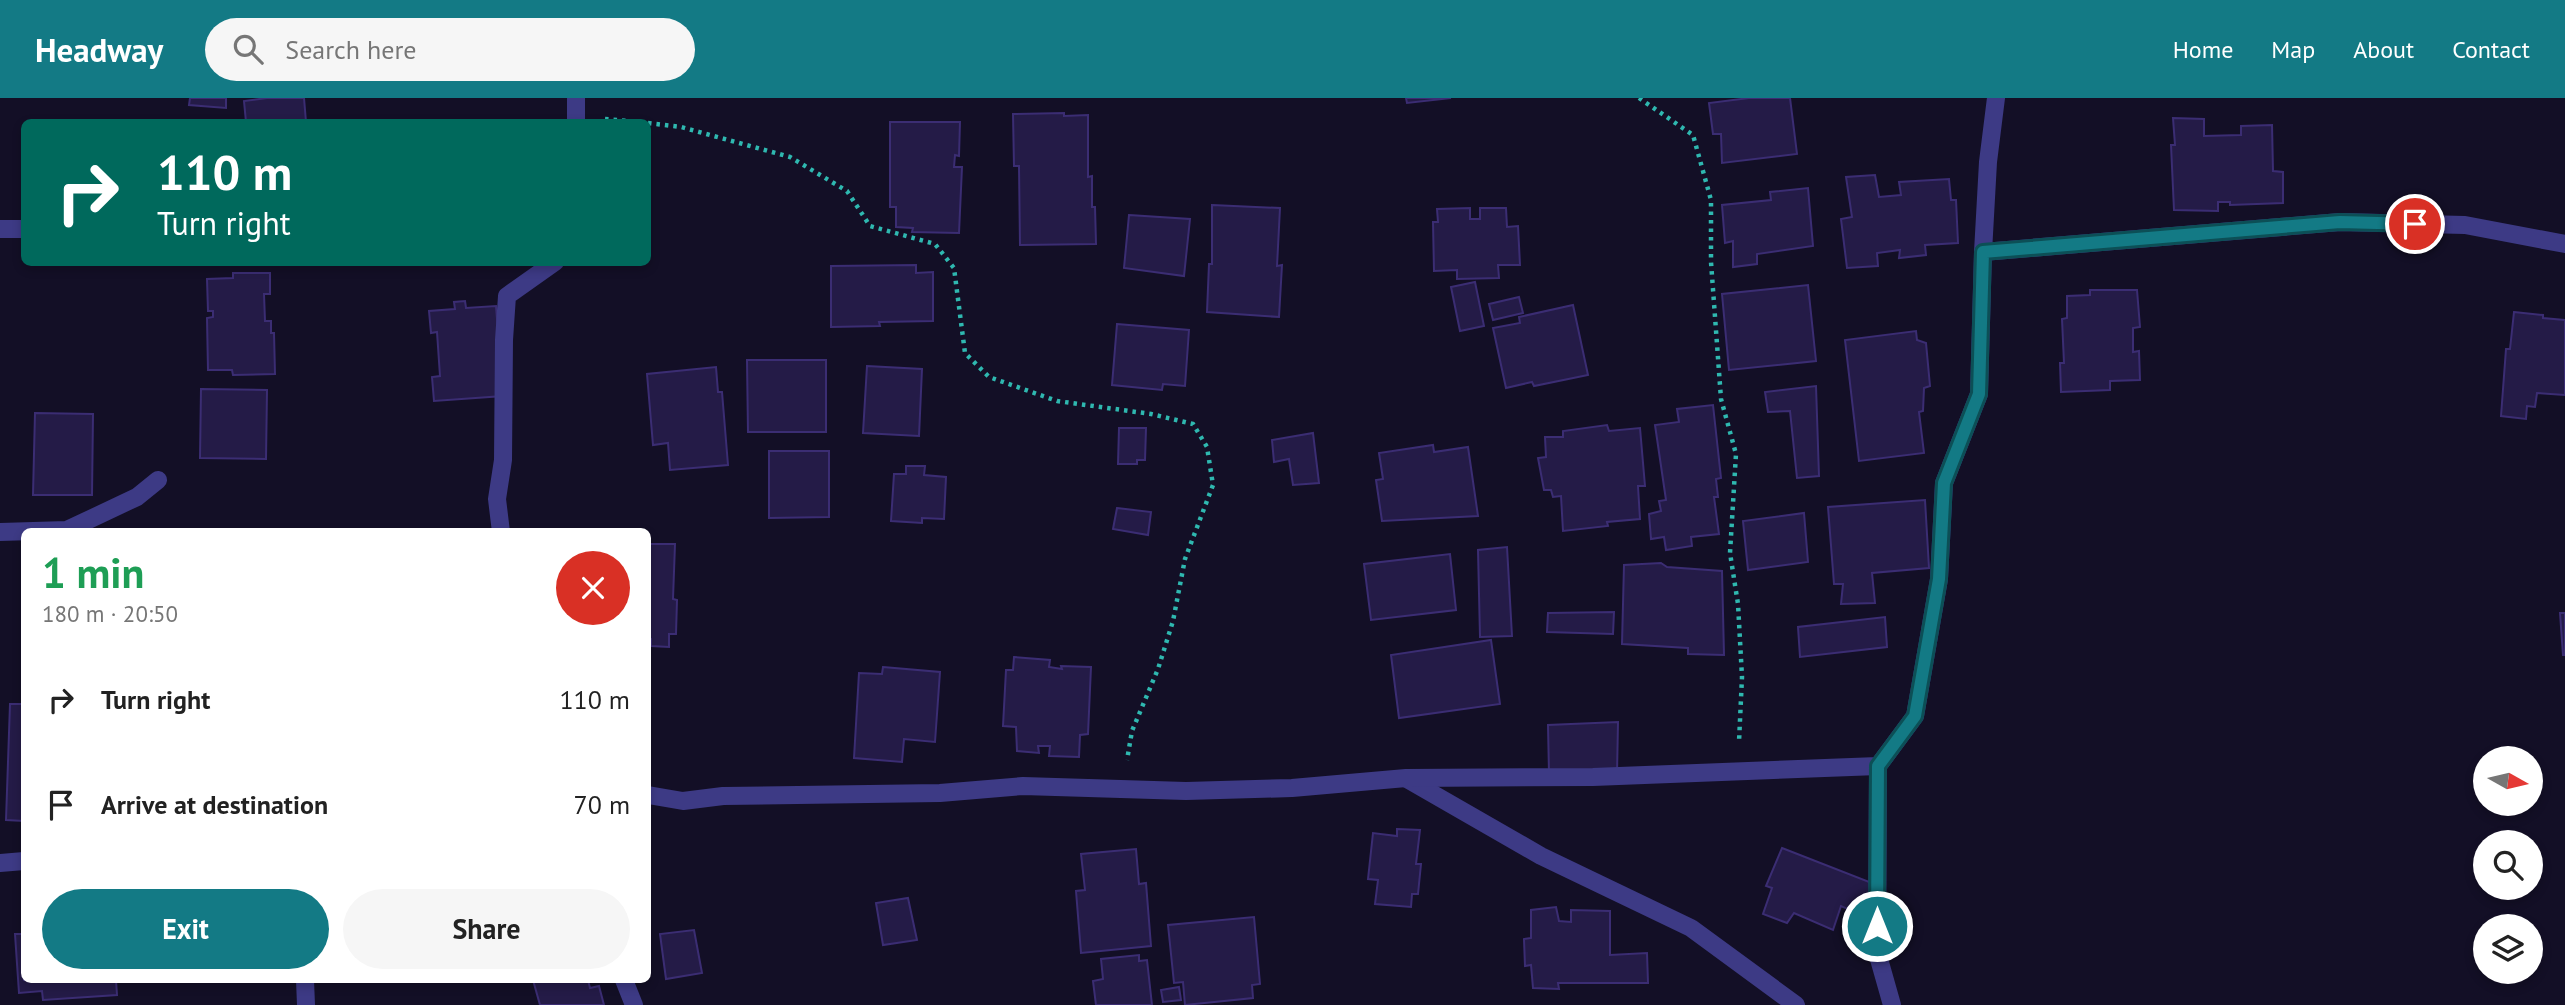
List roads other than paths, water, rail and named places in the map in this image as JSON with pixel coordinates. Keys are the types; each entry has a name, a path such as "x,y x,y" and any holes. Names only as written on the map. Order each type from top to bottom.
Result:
{"street":[{"path":"576,98 576,119"},
{"path":"1892,1005 1877,952 1878,766 1915,716 1939,579 1944,483 1979,394 1983,252 1996,98"},
{"path":"1983,252 2340,222 2465,225 2565,244"},
{"path":"0,229 21,229"},
{"path":"501,528 497,499 503,460 507,296 549,266"},
{"path":"71,528 137,497 158,480"},
{"path":"0,532 21,531"},
{"path":"651,796 683,801 723,796 940,793 1023,786 1186,791 1292,788 1406,778 1593,777 1878,766"},
{"path":"1406,778 1541,856 1691,928 1796,1005"},
{"path":"0,863 21,861"},
{"path":"305,983 306,1005"},
{"path":"625,983 634,1005"}]}
